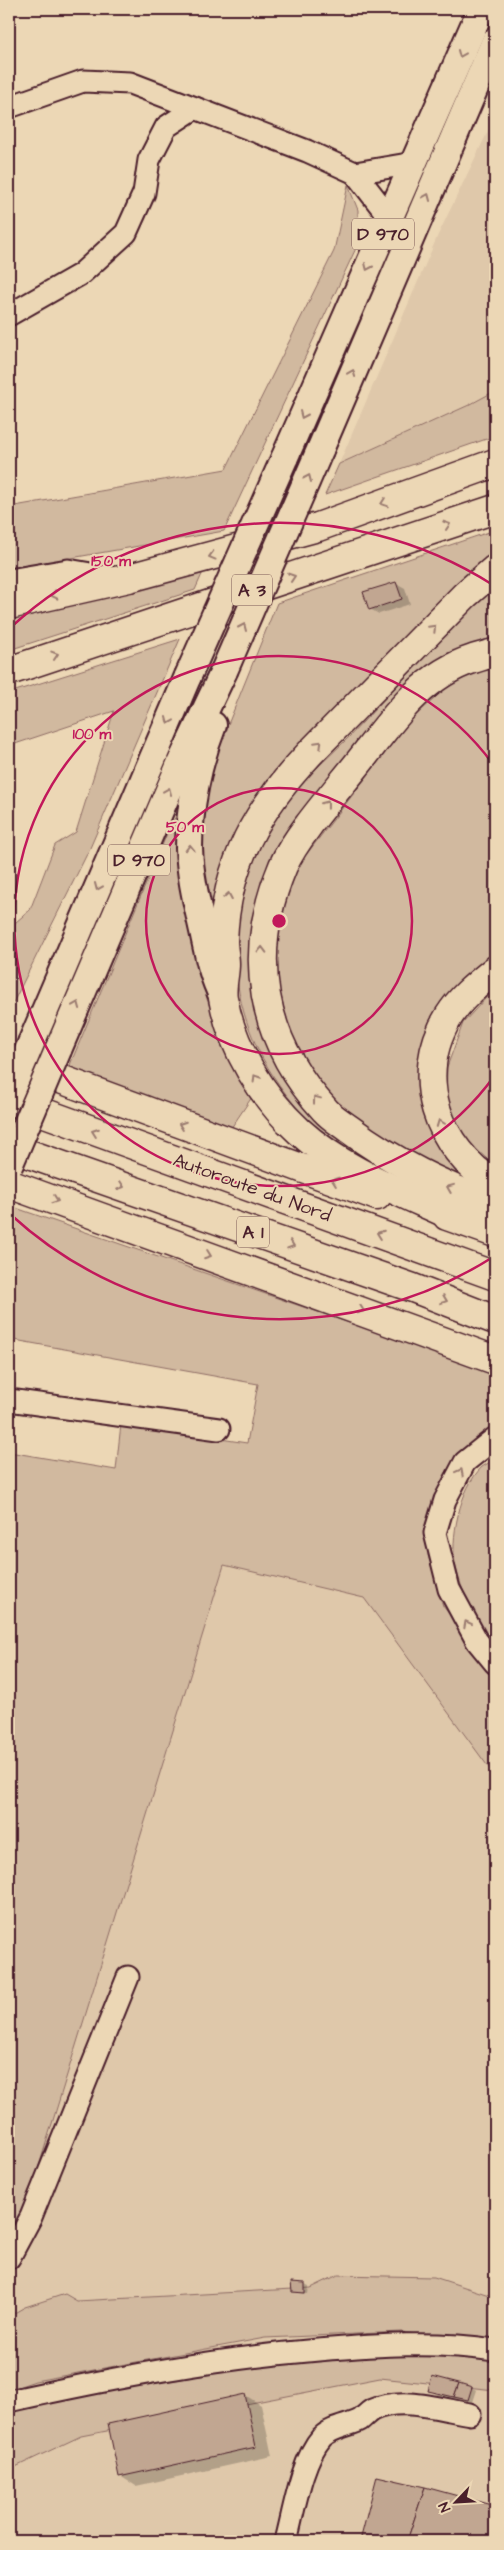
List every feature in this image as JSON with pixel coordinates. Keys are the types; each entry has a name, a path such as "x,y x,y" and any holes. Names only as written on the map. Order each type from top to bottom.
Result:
{"highway":[{"name":"A 3","path":"9,605 124,579 318,527 495,463"},
{"name":"A 3","path":"9,671 495,509"},
{"path":"465,1222 349,1166 299,1131 276,1107 257,1081 238,1048 223,997 225,964 223,943 231,879 244,844 259,815 284,780 465,595 495,569"},
{"path":"495,653 456,665 428,682 397,712 306,831 284,864 268,905 261,947 264,991 277,1036 293,1068 325,1111 371,1145 426,1178 495,1206"},
{"path":"495,970 467,993 449,1016 436,1050 432,1079 435,1108 442,1129 458,1154 480,1174 495,1184"},
{"path":"9,1060 356,1189 495,1233"},
{"name":"Autoroute du Nord","path":"9,1100 495,1276"},
{"name":"A 1","path":"9,1147 413,1288 495,1320"},
{"path":"9,1184 495,1360"}],"main road":[{"name":"D 970","path":"9,1095 188,676 481,9"},
{"name":"D 970","path":"9,1166 176,773 224,671 487,74 495,41"},
{"path":"223,997 214,981 196,900 189,848 195,791 208,740 223,701 224,671"}],"street":[{"path":"9,107 82,81 130,83 307,151 355,173 390,218"},
{"path":"9,314 81,274 126,233 144,193 149,160 166,127 195,108"},
{"path":"355,173 414,163"},
{"path":"9,580 68,570 124,579"},
{"path":"9,1400 218,1429"},
{"path":"495,1438 465,1462 446,1500 435,1533 449,1589 477,1642 495,1663"},
{"path":"9,2258 31,2217 128,1977"},
{"path":"9,2401 124,2375 252,2356 392,2344 436,2344 495,2350"},
{"path":"286,2541 304,2471 323,2437 346,2424 359,2421 371,2411 385,2406 412,2404 470,2414"}],"shaded area":[{"path":"495,110 495,391 469,405 339,464 438,235 490,127"},
{"path":"348,185 358,210 357,246 224,531 9,569 9,507 226,469 334,251"},
{"path":"495,391 495,436 325,495 339,464 469,405"},
{"path":"495,530 495,560 248,819 209,917 197,867 208,774 277,603"},
{"path":"203,572 195,590 9,650 9,616"},
{"path":"495,586 495,646 458,654 286,841 262,1010 379,1164 344,1145 311,1122 293,1103 268,1067 250,1031 239,993 235,955 238,916 248,878 263,840 291,795"},
{"path":"180,639 90,848 9,1011 9,928 30,910 55,845 76,832 114,711 9,746 9,693"},
{"path":"495,669 495,961 420,1066 422,1112 439,1146 459,1177 402,1149 346,1113 327,1095 301,1056 288,1024 276,976 279,922 295,869 410,721 450,684 477,671"},
{"path":"182,807 189,925 207,999 230,1063 252,1097 227,1134 67,1072 171,824"},
{"path":"495,988 495,1167 466,1141 446,1104 447,1067 463,1023"},
{"path":"10,1206 495,1373 495,1433 434,1510 428,1555 443,1606 495,1673 495,1776 364,1598 224,1565 30,2195 9,2233 9,1452 116,1470 121,1424 247,1443 258,1384 9,1339"},
{"path":"495,1459 495,1647 471,1610 456,1568 454,1543 458,1515 468,1488 474,1476 482,1467"},
{"path":"155,1501 416,1616 495,1714 495,2541 9,2541 9,2037"},
{"path":"338,2275 434,2277 495,2297 495,2344 402,2332 265,2338 35,2381 9,2390 9,2316 25,2307 65,2294 77,2301 311,2288"},
{"path":"453,2351 495,2359 495,2390 380,2378 81,2436 9,2470 9,2413 41,2402 328,2355"}],"building":[{"path":"396,582 402,599 369,610 363,592"},
{"path":"291,2282 305,2283 305,2293 292,2292"},
{"path":"432,2376 459,2383 454,2397 428,2391"},
{"path":"459,2383 472,2387 468,2400 454,2397"},
{"path":"245,2394 256,2447 119,2477 108,2424"},
{"path":"377,2476 425,2487 407,2541 360,2541"},
{"path":"425,2487 495,2506 495,2541 407,2541"}]}
